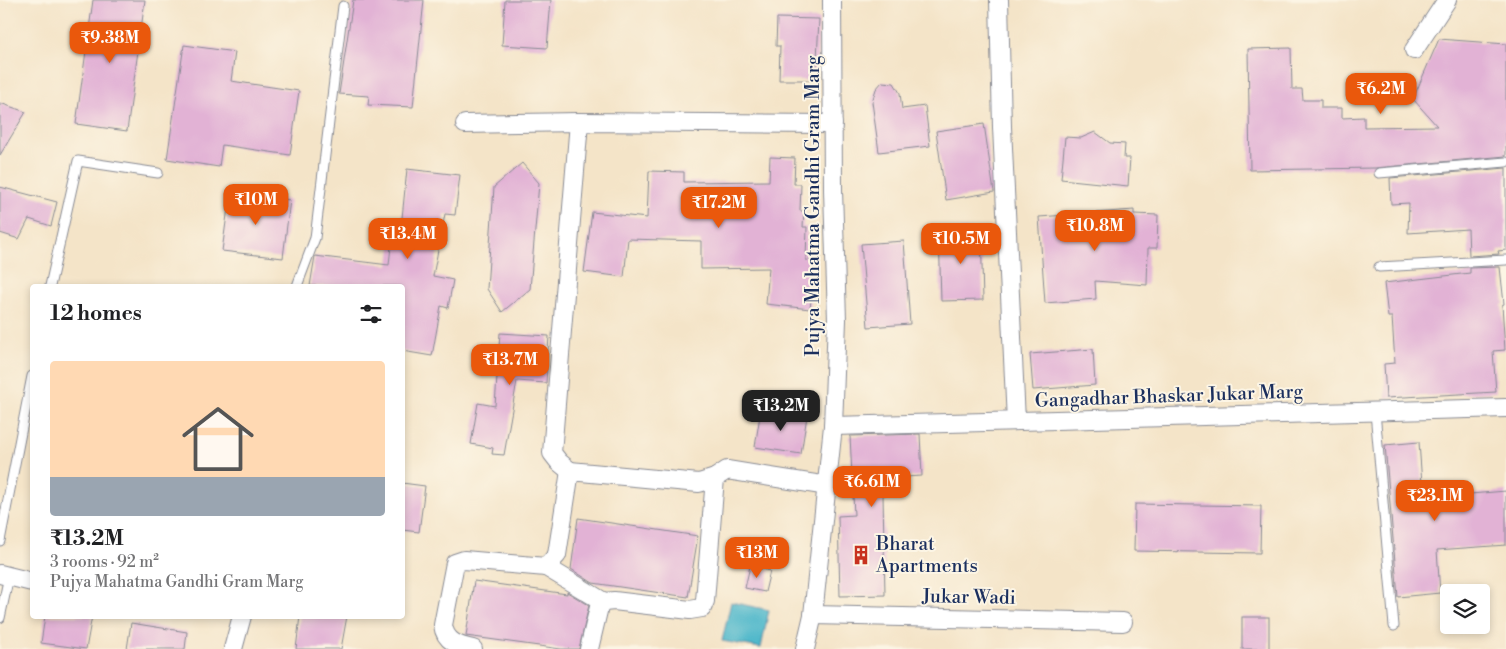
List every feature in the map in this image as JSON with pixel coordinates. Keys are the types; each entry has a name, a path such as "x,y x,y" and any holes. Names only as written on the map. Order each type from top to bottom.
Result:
{"street":[{"name":"Pujya Mahatma Gandhi Gram Marg","path":"805,649 813,615 833,426 837,320 832,0"},
{"path":"999,0 1002,127 1016,422"},
{"path":"1414,50 1447,0"},
{"path":"465,124 579,122 833,124"},
{"path":"579,122 552,453 570,471 699,483 715,478 727,470 828,486"},
{"name":"Gangadhar Bhaskar Jukar Marg","path":"833,426 1506,408"},
{"path":"546,567 557,555 560,544 570,471"},
{"path":"589,649 598,608 604,602 614,600 690,610 702,608 706,601 715,478"},
{"path":"473,649 453,642 444,632 443,625 455,563 464,560 546,567 604,602"},
{"path":"5,575 30,581"},
{"name":"Jukar Wadi","path":"813,615 1123,622"},
{"path":"233,649 241,619"}],"lane":[{"path":"298,284 316,238 343,6"},
{"path":"50,284 78,160 158,173"},
{"path":"1379,173 1506,162"},
{"path":"1379,267 1506,260"},
{"path":"0,540 30,386"},
{"path":"1375,412 1394,626"},
{"path":"0,618 5,575"}],"water":[{"path":"731,602 769,610 761,648 722,641"}],"building":[{"path":"93,0 145,0 127,131 76,124"},
{"path":"353,0 424,0 413,107 368,105 369,96 339,94"},
{"path":"505,0 551,0 547,48 502,45"},
{"path":"777,18 819,19 816,80 779,80 780,46 776,46"},
{"path":"1439,39 1506,44 1506,156 1375,168 1250,170 1248,49 1291,48 1292,89 1302,89 1303,100 1321,100 1321,108 1342,108 1342,118 1364,117 1364,127 1437,126 1413,99"},
{"path":"184,45 235,52 231,81 299,91 290,155 222,145 219,167 167,159"},
{"path":"882,82 894,83 900,93 902,109 925,106 930,146 879,152 872,102 876,89"},
{"path":"0,103 26,112 0,155"},
{"path":"984,124 994,192 946,200 936,131"},
{"path":"1095,132 1110,143 1125,144 1124,158 1130,158 1128,186 1061,179 1065,137 1081,138"},
{"path":"770,157 795,158 794,184 801,184 800,211 804,211 803,227 807,227 806,260 815,261 810,309 766,304 769,268 701,269 701,241 628,239 624,277 584,272 592,212 647,218 649,171 684,172 684,182 769,181"},
{"path":"522,163 539,183 530,289 502,312 487,289 494,187"},
{"path":"1506,168 1506,250 1498,251 1499,254 1469,256 1468,229 1408,233 1409,203 1391,204 1390,178"},
{"path":"407,169 460,175 455,215 445,214 433,276 453,280 448,308 441,306 432,356 405,352 405,284 310,284 315,256 389,265 393,228 401,228"},
{"path":"0,187 57,202 51,226 29,219 19,239 0,233"},
{"path":"230,193 290,200 283,258 222,251"},
{"path":"1134,210 1134,214 1158,215 1157,248 1148,248 1147,285 1095,281 1096,299 1045,303 1039,217"},
{"path":"981,229 983,300 941,301 939,230"},
{"path":"904,241 910,324 868,327 861,244"},
{"path":"1500,267 1504,304 1502,305 1505,350 1493,351 1496,392 1386,398 1384,364 1395,363 1392,317 1388,317 1384,283 1470,273 1470,268"},
{"path":"500,333 549,336 546,383 517,381 504,455 492,454 493,448 471,444 478,403 495,406"},
{"path":"1093,349 1095,385 1033,390 1030,354"},
{"path":"761,409 807,416 801,454 755,447"},
{"path":"920,434 922,476 887,478 888,495 883,495 885,595 840,596 838,516 854,515 850,436"},
{"path":"1419,442 1423,498 1506,491 1506,545 1437,550 1440,593 1398,597 1385,445"},
{"path":"405,483 425,486 419,532 405,530"},
{"path":"1135,504 1261,506 1260,553 1134,551"},
{"path":"578,518 698,536 688,597 593,583 571,569"},
{"path":"750,566 770,571 765,592 745,588"},
{"path":"474,581 567,594 567,592 589,605 579,649 561,649 466,636"},
{"path":"1242,617 1269,617 1269,649 1242,649"},
{"path":"45,619 91,619 86,649 41,643"},
{"path":"300,619 346,619 341,649 296,649"},
{"path":"131,623 187,632 185,649 127,649"}],"place":[{"name":"Bharat Apartments","path":"861,555"}]}
